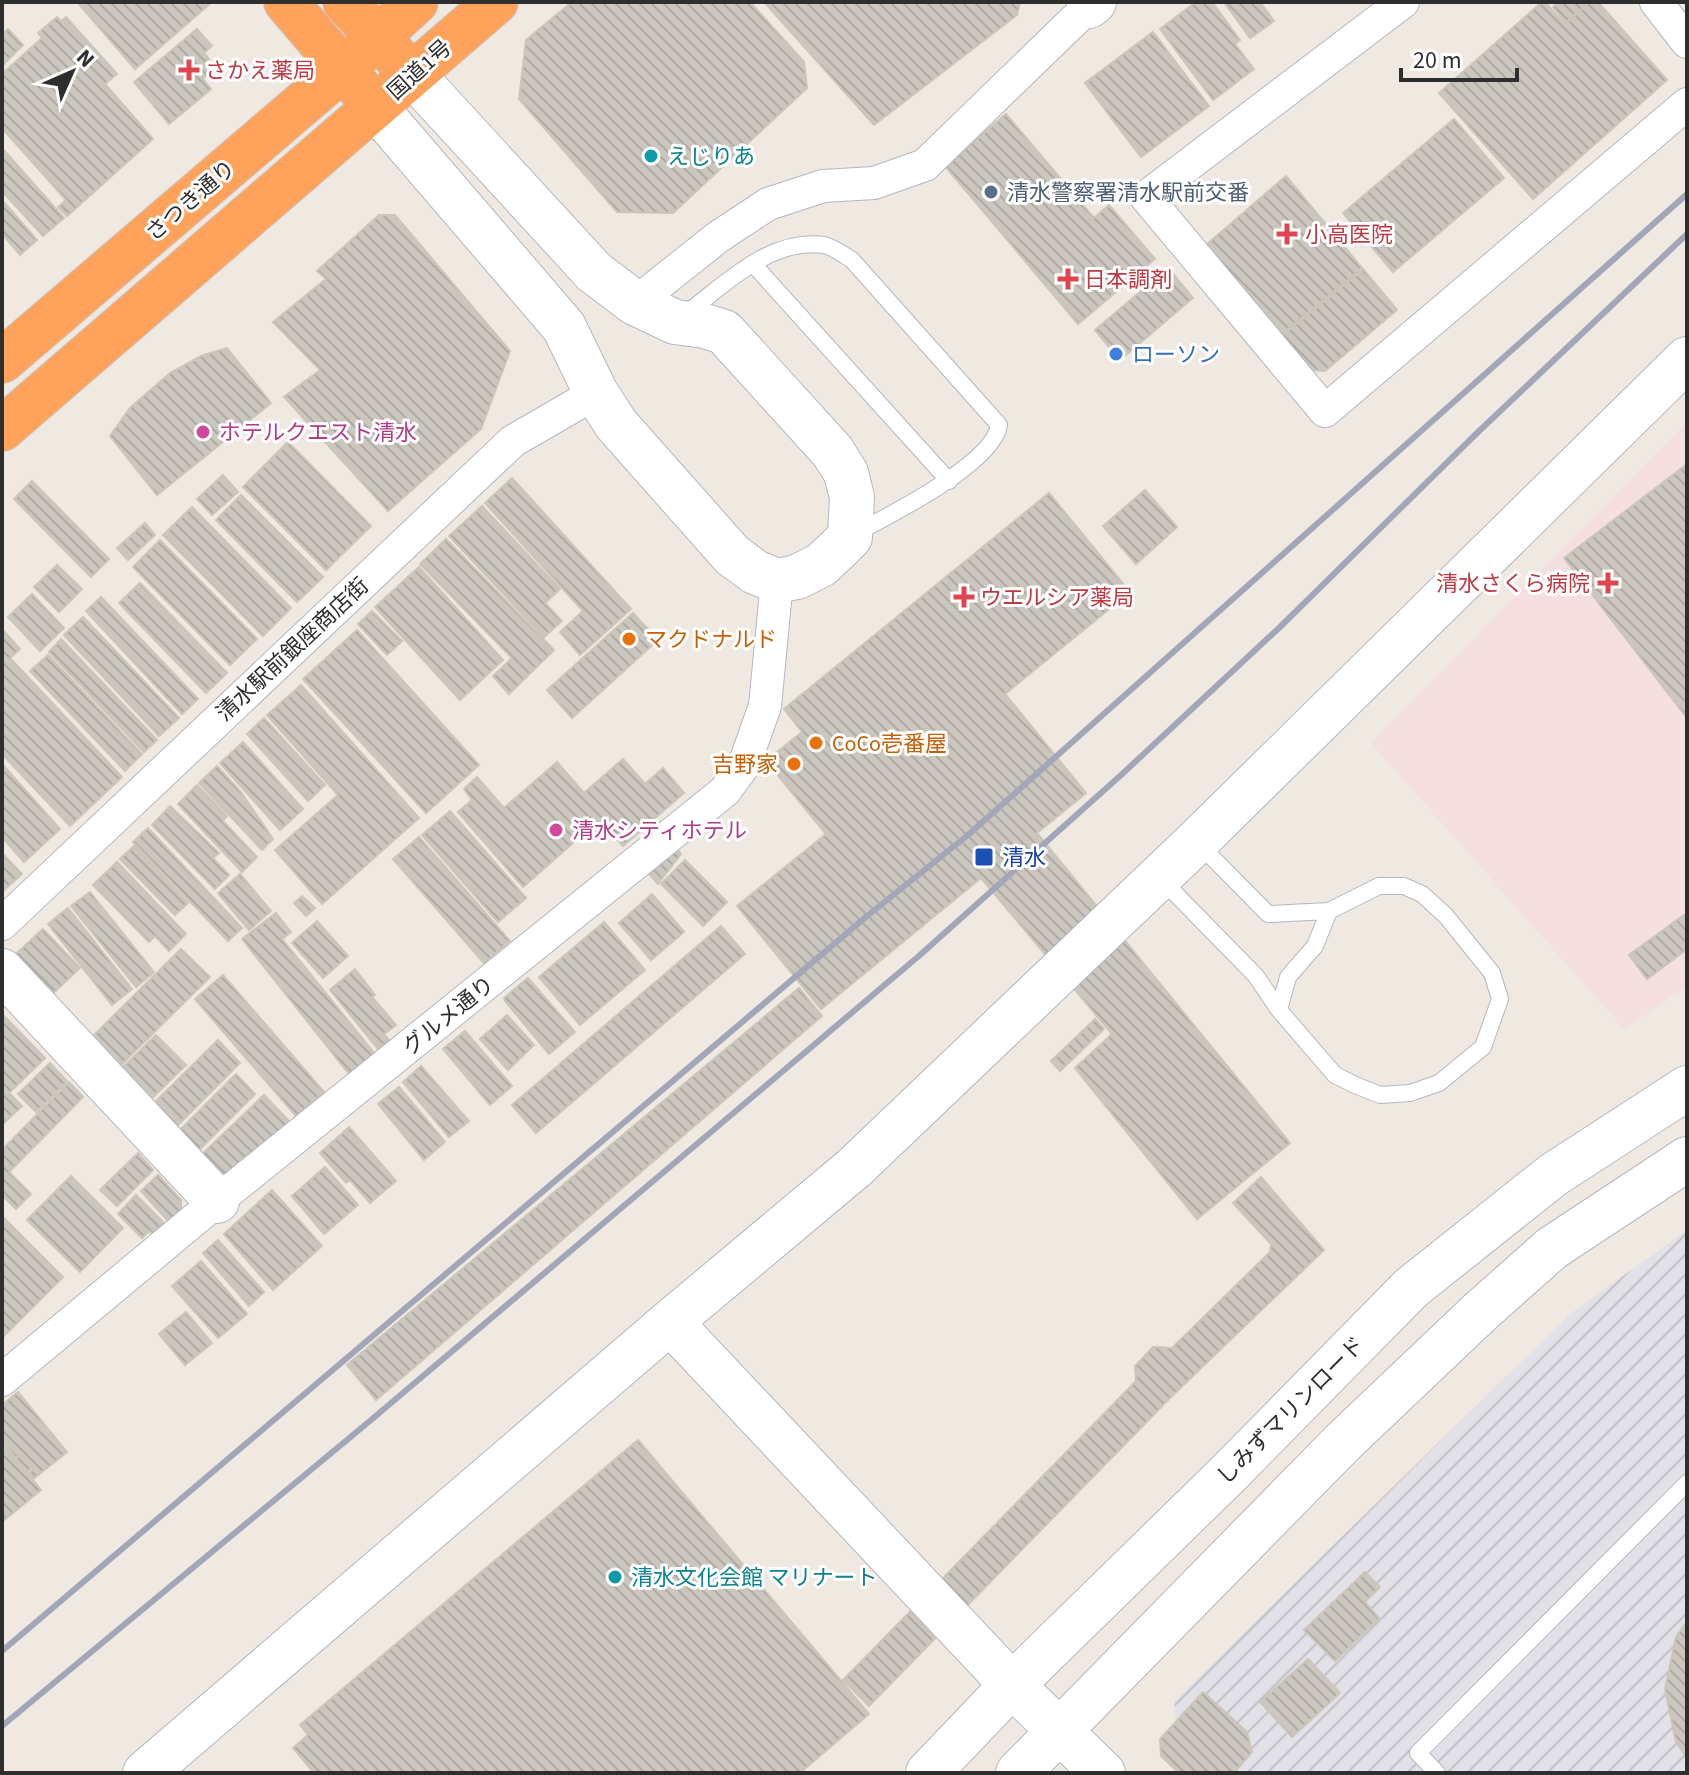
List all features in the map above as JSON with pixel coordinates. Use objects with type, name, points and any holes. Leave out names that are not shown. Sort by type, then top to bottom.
[{"type":"highway","name":"国道1号","points":[[286,2],[376,108],[496,2]]},
{"type":"highway","points":[[345,2],[412,74]]},
{"type":"highway","points":[[376,37],[416,2]]},
{"type":"highway","name":"さつき通り","points":[[2,361],[343,69],[376,37]]},
{"type":"highway","points":[[2,429],[376,108]]},
{"type":"street","points":[[1403,2],[1146,197],[1325,411],[1687,104]]},
{"type":"street","points":[[1656,2],[1687,42]]},
{"type":"street","points":[[635,303],[718,237],[768,204],[823,186],[874,183],[925,165],[1089,3]]},
{"type":"street","points":[[376,108],[564,327],[596,393],[616,424],[732,555],[755,572],[777,581],[797,577],[821,565],[850,537],[852,497],[846,473],[833,452],[724,332],[675,322],[635,303],[594,272],[412,74]]},
{"type":"street","points":[[145,1773],[854,1168],[1159,878],[1687,359]]},
{"type":"street","name":"清水駅前銀座商店街","points":[[2,924],[513,441],[596,393]]},
{"type":"street","name":"グルメ通り","points":[[2,1380],[217,1201],[725,791],[744,765],[765,706],[777,581]]},
{"type":"street","points":[[2,971],[217,1201]]},
{"type":"street","name":"しみずマリンロード","points":[[928,1773],[1012,1685],[1227,1475],[1411,1288],[1553,1175],[1687,1088]]},
{"type":"street","points":[[1018,1773],[1333,1453],[1480,1312],[1552,1248],[1687,1159]]},
{"type":"street","points":[[670,1322],[1012,1685],[1103,1773]]},
{"type":"lane","points":[[675,322],[760,258],[796,245],[827,245],[852,260],[999,425],[998,436],[949,481],[850,537]]},
{"type":"lane","points":[[753,264],[949,481]]},
{"type":"lane","points":[[1159,878],[1256,976],[1279,1010],[1335,1075],[1380,1095],[1410,1093],[1439,1083],[1483,1047],[1500,999],[1492,973],[1446,916],[1422,894],[1404,886],[1379,886],[1329,911],[1268,914],[1197,841]]},
{"type":"lane","points":[[1279,1010],[1288,977],[1315,946],[1329,911]]},
{"type":"lane","points":[[1437,1773],[1418,1753],[1687,1483]]},
{"type":"shaded area","name":"清水さくら病院","points":[[1687,422],[1687,985],[1624,1029],[1371,743]]},
{"type":"shaded area","points":[[1687,1230],[1687,1773],[1181,1773],[1174,1701],[1570,1314]]},
{"type":"building","points":[[77,2],[212,2],[135,69]]},
{"type":"building","name":"えじりあ","points":[[572,2],[750,2],[804,62],[807,88],[673,213],[617,212],[519,99],[526,40]]},
{"type":"building","points":[[764,2],[1020,2],[1017,15],[874,125]]},
{"type":"building","points":[[1196,2],[1212,2],[1240,40],[1235,44],[1254,69],[1213,100],[1160,29]]},
{"type":"building","points":[[1224,2],[1260,2],[1274,21],[1250,38]]},
{"type":"building","points":[[1542,2],[1564,24],[1590,2],[1598,2],[1667,80],[1533,199],[1439,93]]},
{"type":"building","points":[[1558,2],[1590,2],[1566,23],[1553,7]]},
{"type":"building","points":[[57,17],[61,21],[66,17],[117,74],[105,84],[153,139],[67,216],[58,207],[66,200],[2,128],[2,74],[42,38],[38,33]]},
{"type":"building","points":[[8,29],[23,45],[2,66],[2,35]]},
{"type":"building","points":[[197,29],[212,46],[204,53],[209,59],[203,64],[210,72],[203,79],[211,89],[169,124],[134,82]]},
{"type":"building","points":[[1153,32],[1209,106],[1141,157],[1085,83]]},
{"type":"building","points":[[1006,114],[1094,218],[1109,205],[1155,259],[1078,324],[945,166]]},
{"type":"building","points":[[1454,119],[1504,178],[1393,272],[1343,213]]},
{"type":"building","points":[[2,148],[64,218],[43,236],[2,191]]},
{"type":"building","points":[[1286,176],[1362,268],[1281,335],[1206,245]]},
{"type":"building","points":[[2,200],[37,240],[20,255],[2,234]]},
{"type":"building","points":[[379,215],[395,215],[510,351],[481,429],[388,511],[284,397],[320,370],[273,322],[326,279],[317,271]]},
{"type":"building","points":[[1168,268],[1193,298],[1120,360],[1095,330]]},
{"type":"building","points":[[1363,269],[1397,310],[1325,371],[1311,370],[1282,336]]},
{"type":"building","points":[[227,348],[271,403],[157,495],[110,436],[130,408],[170,373],[201,356]]},
{"type":"building","points":[[288,442],[371,526],[326,570],[243,487]]},
{"type":"building","points":[[1687,464],[1687,718],[1564,558]]},
{"type":"building","points":[[223,475],[238,492],[212,515],[197,499]]},
{"type":"building","points":[[512,478],[631,609],[580,655],[560,632],[583,611],[485,503]]},
{"type":"building","points":[[32,481],[109,559],[91,577],[14,499]]},
{"type":"building","points":[[1145,490],[1177,527],[1136,564],[1103,526]]},
{"type":"building","points":[[1049,493],[1130,592],[1005,694],[1086,793],[1037,833],[1290,1143],[1197,1219],[1075,1068],[1112,1034],[981,878],[821,1009],[737,906],[826,834],[766,761],[802,732],[784,709]]},
{"type":"building","points":[[241,495],[323,577],[297,602],[216,520]]},
{"type":"building","points":[[482,506],[560,589],[545,603],[562,621],[544,637],[449,536]]},
{"type":"building","points":[[192,507],[291,608],[263,636],[163,535]]},
{"type":"building","points":[[145,523],[155,535],[128,560],[117,548]]},
{"type":"building","points":[[446,539],[554,650],[509,694],[493,676],[512,658],[420,564]]},
{"type":"building","points":[[160,540],[257,639],[230,665],[133,567]]},
{"type":"building","points":[[57,565],[82,589],[59,612],[34,587]]},
{"type":"building","points":[[419,567],[503,660],[460,700],[375,607]]},
{"type":"building","points":[[140,583],[227,673],[206,693],[119,603]]},
{"type":"building","points":[[32,594],[64,628],[40,651],[8,617]]},
{"type":"building","points":[[101,597],[198,699],[182,714],[86,611]]},
{"type":"building","points":[[372,611],[402,641],[387,655],[358,624]]},
{"type":"building","points":[[633,613],[658,640],[572,718],[547,690]]},
{"type":"building","points":[[83,617],[179,718],[159,736],[64,635]]},
{"type":"building","points":[[2,629],[20,649],[10,658],[122,777],[70,826],[2,754]]},
{"type":"building","points":[[357,630],[479,765],[426,813],[303,679]]},
{"type":"building","points":[[61,639],[157,740],[144,752],[49,652]]},
{"type":"building","points":[[48,655],[142,754],[125,771],[30,671]]},
{"type":"building","points":[[301,685],[419,818],[322,904],[275,850],[338,795],[267,715]]},
{"type":"building","points":[[264,718],[325,785],[308,801],[247,734]]},
{"type":"building","points":[[243,742],[303,809],[280,830],[220,763]]},
{"type":"building","points":[[623,759],[645,784],[663,768],[684,793],[623,846],[611,833],[603,840],[591,827],[523,887],[458,812],[472,800],[464,789],[477,777],[504,808],[557,762],[584,793]]},
{"type":"building","points":[[2,764],[60,829],[24,862],[2,837]]},
{"type":"building","points":[[217,766],[241,792],[273,839],[262,850],[199,783]]},
{"type":"building","points":[[197,785],[227,816],[223,821],[257,857],[242,872],[178,804]]},
{"type":"building","points":[[170,806],[219,853],[213,858],[229,875],[215,889],[152,825]]},
{"type":"building","points":[[450,811],[526,898],[498,922],[422,835]]},
{"type":"building","points":[[148,828],[242,928],[228,941],[133,842]]},
{"type":"building","points":[[419,837],[510,941],[484,963],[393,859]]},
{"type":"building","points":[[134,846],[188,903],[175,915],[120,859]]},
{"type":"building","points":[[677,849],[681,854],[658,884],[649,874]]},
{"type":"building","points":[[2,853],[22,874],[2,892]]},
{"type":"building","points":[[685,860],[727,902],[703,926],[661,884]]},
{"type":"building","points":[[117,862],[186,934],[169,951],[155,936],[149,942],[93,885]]},
{"type":"building","points":[[240,874],[271,911],[249,930],[218,893]]},
{"type":"building","points":[[90,892],[154,972],[136,987],[71,906]]},
{"type":"building","points":[[652,894],[684,932],[651,960],[619,923]]},
{"type":"building","points":[[302,896],[315,908],[306,916],[294,903]]},
{"type":"building","points":[[68,908],[132,989],[112,1005],[48,924]]},
{"type":"building","points":[[276,913],[291,932],[282,939],[375,1054],[349,1074],[242,939]]},
{"type":"building","points":[[1684,915],[1687,919],[1687,949],[1647,979],[1629,955]]},
{"type":"building","points":[[317,921],[348,956],[323,978],[292,943]]},
{"type":"building","points":[[604,922],[645,970],[580,1025],[539,977]]},
{"type":"building","points":[[721,926],[745,954],[536,1133],[512,1105]]},
{"type":"building","points":[[43,929],[80,968],[48,998],[18,967],[17,953]]},
{"type":"building","points":[[181,949],[210,977],[119,1067],[90,1039]]},
{"type":"building","points":[[355,969],[375,995],[372,997],[396,1025],[384,1034],[389,1040],[378,1049],[330,990]]},
{"type":"building","points":[[223,975],[324,1092],[296,1116],[195,999]]},
{"type":"building","points":[[528,978],[575,1032],[549,1054],[504,998]]},
{"type":"building","points":[[799,988],[822,1016],[376,1400],[347,1365]]},
{"type":"building","points":[[2,1014],[45,1058],[9,1093],[22,1106],[2,1125]]},
{"type":"building","points":[[507,1015],[534,1045],[508,1070],[480,1039]]},
{"type":"building","points":[[1095,1019],[1104,1029],[1060,1071],[1051,1061]]},
{"type":"building","points":[[465,1031],[512,1086],[490,1105],[443,1049]]},
{"type":"building","points":[[156,1035],[186,1065],[146,1104],[117,1073]]},
{"type":"building","points":[[218,1040],[240,1063],[171,1132],[148,1109]]},
{"type":"building","points":[[50,1063],[67,1081],[36,1112],[18,1094]]},
{"type":"building","points":[[421,1066],[469,1121],[449,1137],[403,1082]]},
{"type":"building","points":[[236,1074],[255,1094],[194,1155],[175,1135]]},
{"type":"building","points":[[69,1082],[83,1097],[9,1172],[31,1194],[16,1209],[2,1195],[2,1150]]},
{"type":"building","points":[[399,1087],[445,1142],[424,1160],[378,1104]]},
{"type":"building","points":[[264,1095],[292,1124],[234,1179],[216,1178],[197,1159]]},
{"type":"building","points":[[349,1127],[396,1181],[370,1203],[350,1180],[346,1183],[320,1153]]},
{"type":"building","points":[[138,1153],[153,1170],[117,1206],[100,1190]]},
{"type":"building","points":[[325,1167],[358,1205],[324,1234],[292,1196]]},
{"type":"building","points":[[158,1175],[181,1200],[181,1211],[168,1221],[141,1191]]},
{"type":"building","points":[[71,1176],[123,1228],[80,1272],[27,1220]]},
{"type":"building","points":[[1261,1177],[1324,1250],[1171,1397],[869,1706],[843,1680],[1136,1381],[1135,1366],[1153,1347],[1172,1348],[1270,1252],[1271,1244],[1233,1203]]},
{"type":"building","points":[[272,1190],[322,1246],[273,1290],[224,1234]]},
{"type":"building","points":[[136,1195],[164,1223],[153,1234],[149,1231],[142,1238],[118,1214]]},
{"type":"building","points":[[4,1218],[63,1277],[2,1338],[2,1220]]},
{"type":"building","points":[[218,1240],[264,1292],[249,1306],[203,1253]]},
{"type":"building","points":[[201,1261],[247,1314],[218,1338],[172,1286]]},
{"type":"building","points":[[186,1312],[212,1343],[185,1365],[159,1334]]},
{"type":"building","points":[[18,1392],[67,1452],[33,1479],[29,1473],[34,1468],[22,1453],[16,1458],[2,1441],[2,1405]]},
{"type":"building","name":"清水文化会館 マリナート","points":[[638,1440],[869,1714],[800,1773],[314,1773],[293,1748],[308,1735],[300,1725]]},
{"type":"building","points":[[2,1442],[16,1459],[23,1455],[32,1467],[27,1472],[41,1490],[2,1522]]},
{"type":"building","points":[[1365,1572],[1380,1587],[1365,1602],[1379,1618],[1335,1661],[1304,1630]]},
{"type":"building","points":[[1687,1621],[1687,1758],[1676,1742],[1665,1689],[1676,1637]]},
{"type":"building","points":[[1308,1659],[1340,1693],[1292,1737],[1260,1702]]},
{"type":"building","points":[[1203,1692],[1247,1732],[1252,1752],[1234,1773],[1179,1773],[1161,1756],[1160,1739]]},
{"type":"railway","points":[[2,1651],[867,916],[968,835],[1687,194]]},
{"type":"railway","points":[[2,1726],[371,1420],[920,955],[1280,627],[1476,434],[1687,234]]},
{"type":"place","name":"さかえ薬局","points":[[189,70]]},
{"type":"place","name":"えじりあ","points":[[651,156]]},
{"type":"place","name":"清水警察署清水駅前交番","points":[[991,192]]},
{"type":"place","name":"小高医院","points":[[1287,234]]},
{"type":"place","name":"日本調剤","points":[[1068,279]]},
{"type":"place","name":"ローソン","points":[[1116,354]]},
{"type":"place","name":"ホテルクエスト清水","points":[[203,432]]},
{"type":"place","name":"清水さくら病院","points":[[1608,583]]},
{"type":"place","name":"ウエルシア薬局","points":[[964,597]]},
{"type":"place","name":"マクドナルド","points":[[629,639]]},
{"type":"place","name":"CoCo壱番屋","points":[[816,743]]},
{"type":"place","name":"吉野家","points":[[794,764]]},
{"type":"place","name":"清水シティホテル","points":[[556,830]]},
{"type":"place","name":"清水","points":[[984,857]]},
{"type":"place","name":"清水文化会館 マリナート","points":[[615,1577]]}]
